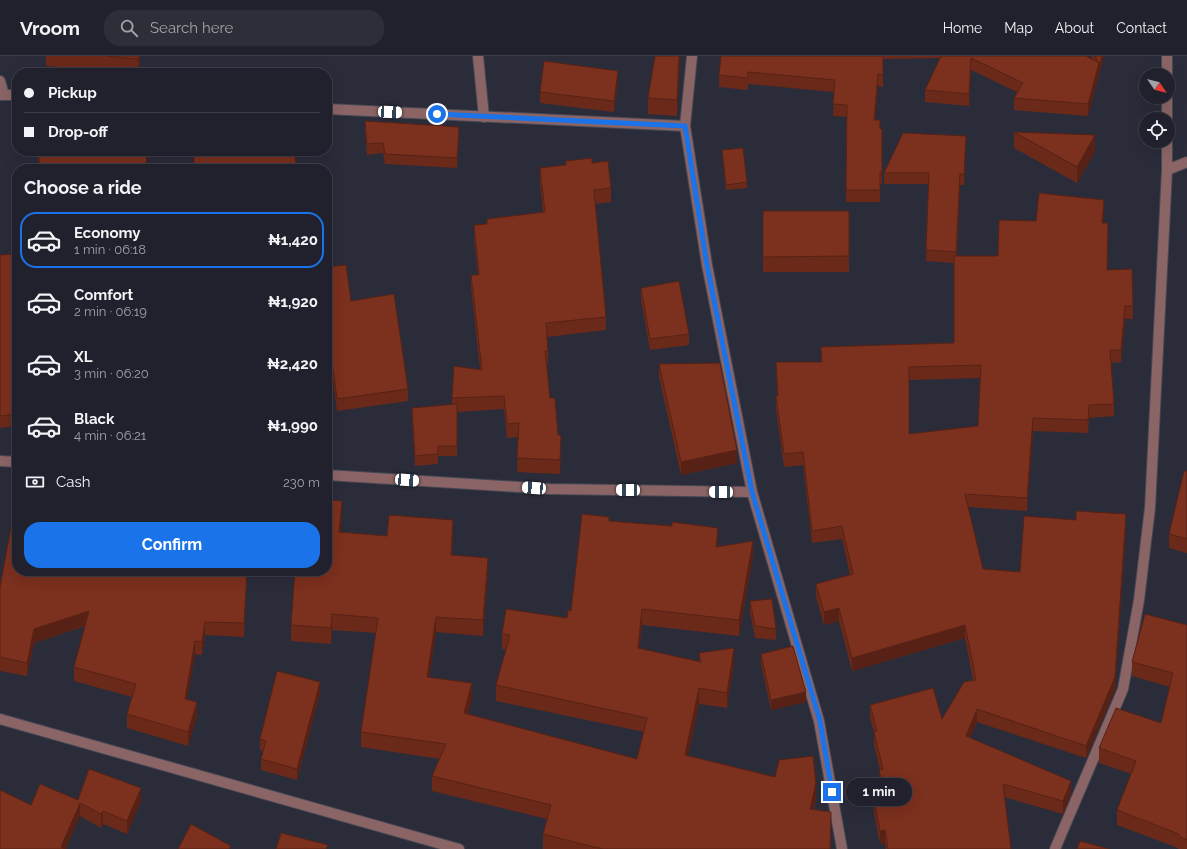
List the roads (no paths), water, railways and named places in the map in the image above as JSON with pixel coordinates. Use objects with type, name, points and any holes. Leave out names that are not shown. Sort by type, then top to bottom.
[{"type":"street","points":[[478,56],[484,117]]},
{"type":"street","points":[[692,56],[685,126],[707,265],[752,492],[820,721],[842,849]]},
{"type":"street","points":[[1167,56],[1167,68]]},
{"type":"street","points":[[0,81],[2,95]]},
{"type":"street","points":[[332,109],[685,126]]},
{"type":"street","points":[[1055,849],[1123,689],[1139,600],[1150,508],[1167,148]]},
{"type":"street","points":[[1167,170],[1187,162]]},
{"type":"street","points":[[0,461],[12,462]]},
{"type":"street","points":[[332,475],[550,489],[752,492]]},
{"type":"street","points":[[0,719],[459,849]]}]
